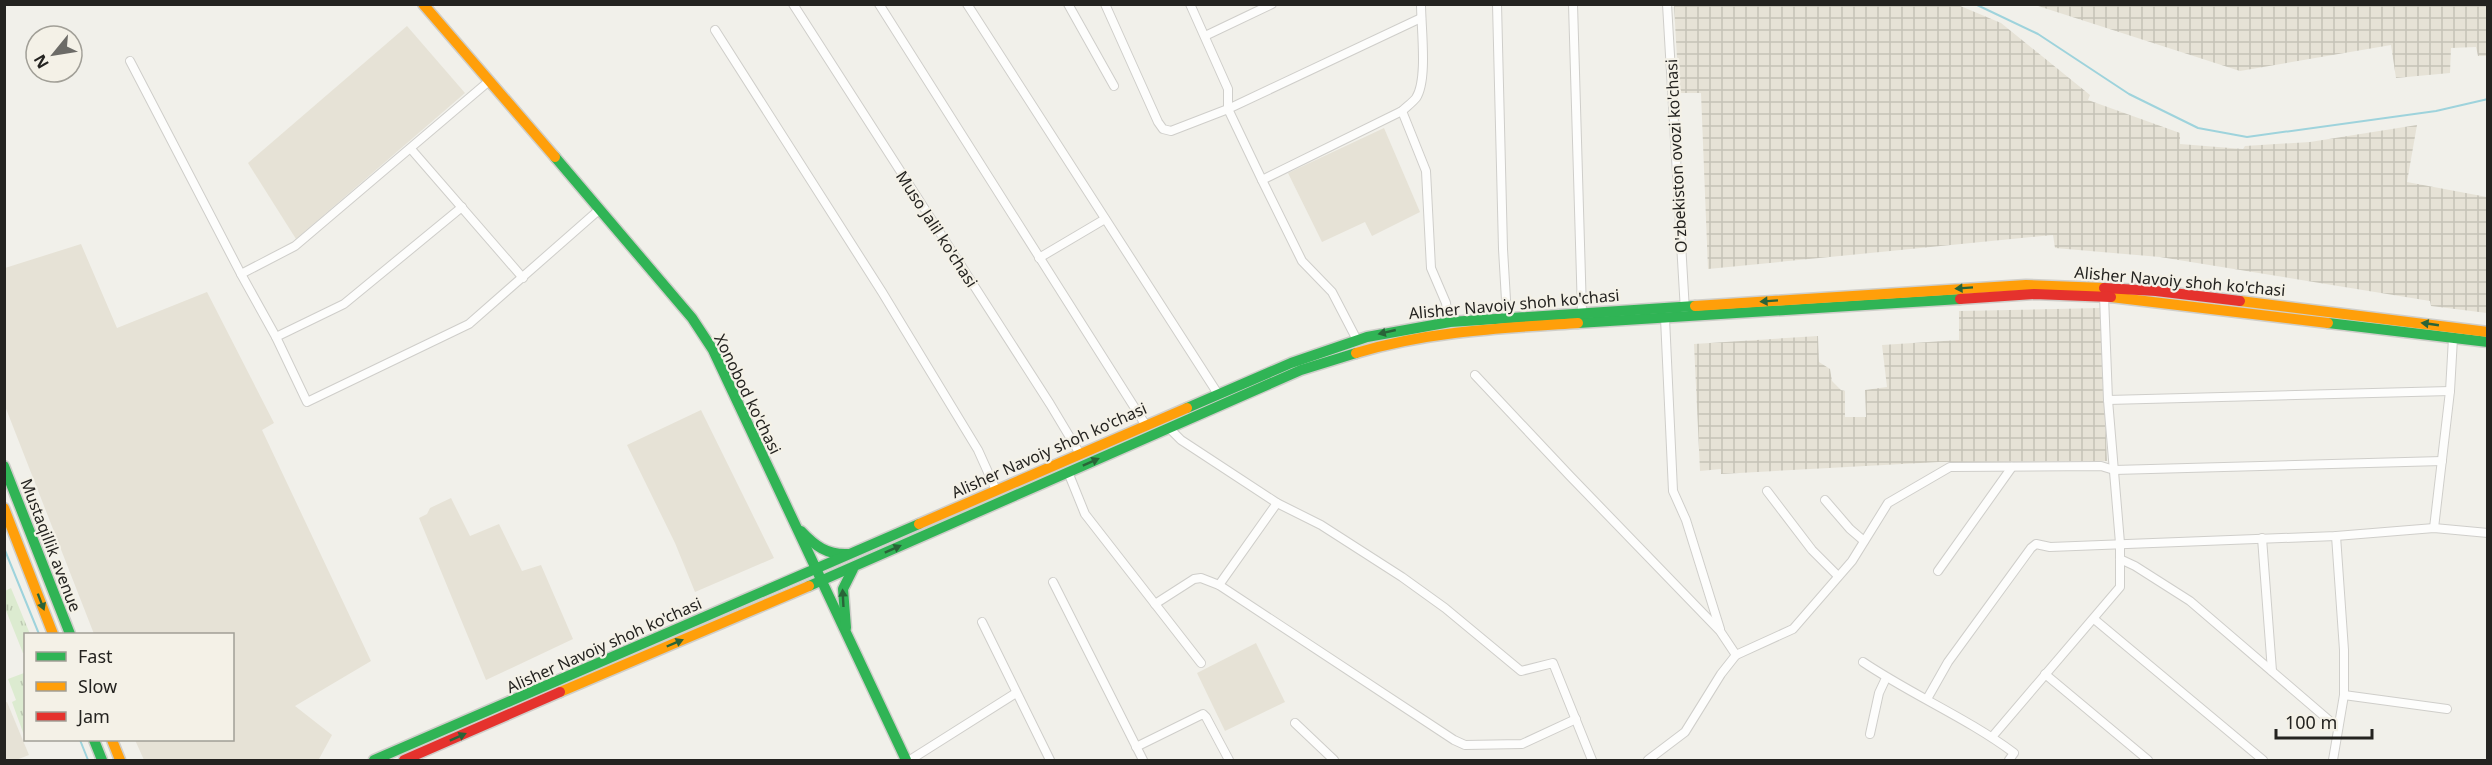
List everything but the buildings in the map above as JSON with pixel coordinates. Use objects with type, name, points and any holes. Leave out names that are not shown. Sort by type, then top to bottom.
[{"type":"main road","name":"Xonobod ko'chasi","points":[[423,4],[692,318],[712,350],[820,582],[908,760]]},
{"type":"main road","name":"Alisher Navoiy shoh ko'chasi","points":[[1686,312],[1982,287],[2063,285],[2156,291],[2487,332]]},
{"type":"main road","name":"Alisher Navoiy shoh ko'chasi","points":[[374,760],[820,582],[1301,370],[1396,341],[1442,334],[1665,313],[2034,294],[2104,296],[2487,342]]},
{"type":"main road","name":"Alisher Navoiy shoh ko'chasi","points":[[404,760],[815,570],[1145,424],[1291,363],[1356,340],[1400,329],[1448,322],[1582,312],[1665,313]]},
{"type":"main road","points":[[1128,432],[1133,444]]},
{"type":"main road","name":"Mustaqillik avenue","points":[[4,466],[70,633]]},
{"type":"main road","name":"Mustaqillik avenue","points":[[4,508],[53,633]]},
{"type":"main road","points":[[792,520],[812,543],[824,552],[837,555],[855,553]]},
{"type":"main road","points":[[26,564],[40,558]]},
{"type":"main road","points":[[847,637],[843,585],[847,576],[859,564]]},
{"type":"main road","points":[[94,741],[102,760]]},
{"type":"main road","points":[[112,741],[120,760]]},
{"type":"street","name":"Muso Jalil ko'chasi","points":[[793,4],[1080,454]]},
{"type":"street","points":[[879,4],[1145,424]]},
{"type":"street","points":[[967,4],[1218,394]]},
{"type":"street","points":[[1068,4],[1114,87]]},
{"type":"street","points":[[1105,4],[1163,129],[1171,131],[1228,109],[1421,18]]},
{"type":"street","points":[[1191,4],[1228,89],[1228,109],[1262,180],[1302,261],[1332,292],[1356,340]]},
{"type":"street","points":[[1204,36],[1272,4]]},
{"type":"street","points":[[1262,180],[1402,111],[1417,97],[1422,83],[1421,4]]},
{"type":"street","points":[[1497,4],[1503,249],[1507,317]]},
{"type":"street","points":[[1573,4],[1582,312]]},
{"type":"street","name":"O'zbekiston ovozi ko'chasi","points":[[1667,4],[1686,312]]},
{"type":"street","points":[[715,30],[882,292],[978,450],[996,490]]},
{"type":"street","points":[[130,61],[308,402],[469,324],[600,209]]},
{"type":"street","points":[[241,274],[295,246],[488,82]]},
{"type":"street","points":[[1402,111],[1426,171],[1431,268],[1446,303],[1448,322]]},
{"type":"street","points":[[411,149],[523,278]]},
{"type":"street","points":[[276,337],[344,304],[462,207]]},
{"type":"street","points":[[1039,258],[1105,219]]},
{"type":"street","points":[[1992,737],[2120,588],[2120,543],[2108,400],[2104,296]]},
{"type":"street","points":[[1665,313],[1673,491],[1686,520],[1720,631]]},
{"type":"street","points":[[2434,528],[2450,391],[2453,338]]},
{"type":"street","points":[[1475,375],[1720,631],[1736,655]]},
{"type":"street","points":[[2108,400],[2450,391]]},
{"type":"street","points":[[1169,428],[1181,440],[1277,503],[1321,525],[1402,577],[1521,670],[1553,663],[1592,760]]},
{"type":"street","points":[[1648,760],[1661,757],[1685,732],[1721,674],[1736,655],[1793,629],[1838,576],[1864,541],[1887,503],[1950,467],[2101,466],[2114,470],[2442,461]]},
{"type":"street","points":[[1938,571],[2012,467]]},
{"type":"street","points":[[1068,472],[1085,514],[1201,663]]},
{"type":"street","points":[[1767,491],[1812,550],[1838,576]]},
{"type":"street","points":[[1825,500],[1850,530],[1864,541]]},
{"type":"street","points":[[1219,585],[1277,503]]},
{"type":"street","points":[[1927,699],[1948,662],[2031,548],[2040,543],[2050,547],[2336,536],[2434,528],[2487,533]]},
{"type":"street","points":[[2333,760],[2344,695],[2344,650],[2336,536]]},
{"type":"street","points":[[2262,538],[2272,671]]},
{"type":"street","points":[[2120,559],[2190,601],[2338,728]]},
{"type":"street","points":[[1155,604],[1194,579],[1201,578],[1219,585],[1454,740],[1465,745],[1522,744],[1576,719]]},
{"type":"street","points":[[1053,582],[1143,760]]},
{"type":"street","points":[[2094,619],[2263,760]]},
{"type":"street","points":[[982,622],[1050,760]]},
{"type":"street","points":[[1863,662],[1886,678],[1992,737],[2014,753],[2009,760]]},
{"type":"street","points":[[2045,674],[2148,760]]},
{"type":"street","points":[[1870,734],[1879,693],[1886,678]]},
{"type":"street","points":[[908,760],[1016,693]]},
{"type":"street","points":[[2344,695],[2447,709]]},
{"type":"street","points":[[1136,747],[1203,714],[1228,760]]},
{"type":"street","points":[[1295,723],[1334,760]]},
{"type":"shaded area","points":[[1674,5],[1958,5],[2001,23],[2090,95],[2088,100],[2180,133],[2180,144],[2243,149],[2245,146],[2310,142],[2417,125],[2407,182],[2487,197],[2487,313],[2431,306],[2430,301],[2160,257],[2055,248],[2053,235],[1708,269],[1701,93],[1679,93]]},
{"type":"shaded area","points":[[2035,5],[2487,5],[2487,56],[2478,56],[2476,47],[2451,48],[2450,73],[2396,78],[2391,45],[2240,71]]},
{"type":"shaded area","points":[[407,26],[465,93],[296,239],[248,163]]},
{"type":"shaded area","points":[[1384,128],[1420,212],[1372,236],[1365,222],[1322,242],[1288,173]]},
{"type":"shaded area","points":[[81,244],[117,328],[207,292],[274,423],[262,430],[371,661],[295,706],[332,735],[319,759],[144,760],[135,741],[234,741],[234,633],[94,633],[5,406],[5,268]]},
{"type":"shaded area","points":[[2100,308],[2107,461],[1939,462],[1721,474],[1721,469],[1700,471],[1694,344],[1818,336],[1819,362],[1830,369],[1832,381],[1845,391],[1845,417],[1866,417],[1865,390],[1887,387],[1882,345],[1959,340],[1959,311]]},
{"type":"shaded area","points":[[701,410],[774,558],[695,592],[675,543],[627,445]]},
{"type":"shaded area","points":[[451,498],[470,536],[499,524],[522,571],[541,565],[573,639],[486,680],[419,518],[427,514],[430,508]]},
{"type":"shaded area","points":[[1256,643],[1285,702],[1225,731],[1197,673]]},
{"type":"shaded area","points":[[7,702],[29,755],[16,760],[5,760],[4,703]]},
{"type":"green space","points":[[11,588],[30,633],[24,633],[23,653],[5,608],[5,591]]},
{"type":"green space","points":[[24,673],[24,735],[12,702],[16,700],[8,679]]},
{"type":"waterway","points":[[1975,4],[2038,34],[2129,94],[2198,128],[2247,137],[2436,111],[2488,99]]},
{"type":"waterway","points":[[4,548],[39,633]]},
{"type":"waterway","points":[[80,741],[88,760]]},
{"type":"traffic: fast","points":[[555,157],[692,318],[713,350],[906,760]]},
{"type":"traffic: fast","points":[[1578,323],[1960,299]]},
{"type":"traffic: fast","points":[[1187,408],[1291,363],[1367,337],[1450,322],[1695,306]]},
{"type":"traffic: fast","points":[[2328,323],[2488,342]]},
{"type":"traffic: fast","points":[[809,586],[1301,370],[1356,353]]},
{"type":"traffic: fast","points":[[4,466],[70,633]]},
{"type":"traffic: fast","points":[[374,760],[919,524]]},
{"type":"traffic: fast","points":[[801,531],[811,541],[828,551],[848,554]]},
{"type":"traffic: fast","points":[[846,628],[843,589],[853,569]]},
{"type":"traffic: fast","points":[[94,741],[102,760]]},
{"type":"traffic: slow","points":[[423,4],[555,157]]},
{"type":"traffic: slow","points":[[1695,306],[2026,285],[2104,288]]},
{"type":"traffic: slow","points":[[2111,297],[2328,323]]},
{"type":"traffic: slow","points":[[2240,301],[2488,332]]},
{"type":"traffic: slow","points":[[1356,353],[1438,335],[1578,323]]},
{"type":"traffic: slow","points":[[919,524],[1187,408]]},
{"type":"traffic: slow","points":[[4,508],[53,633]]},
{"type":"traffic: slow","points":[[560,692],[809,586]]},
{"type":"traffic: slow","points":[[112,741],[120,760]]},
{"type":"traffic: jam","points":[[2104,288],[2156,291],[2240,301]]},
{"type":"traffic: jam","points":[[1960,299],[2034,294],[2111,297]]},
{"type":"traffic: jam","points":[[404,760],[560,692]]}]
